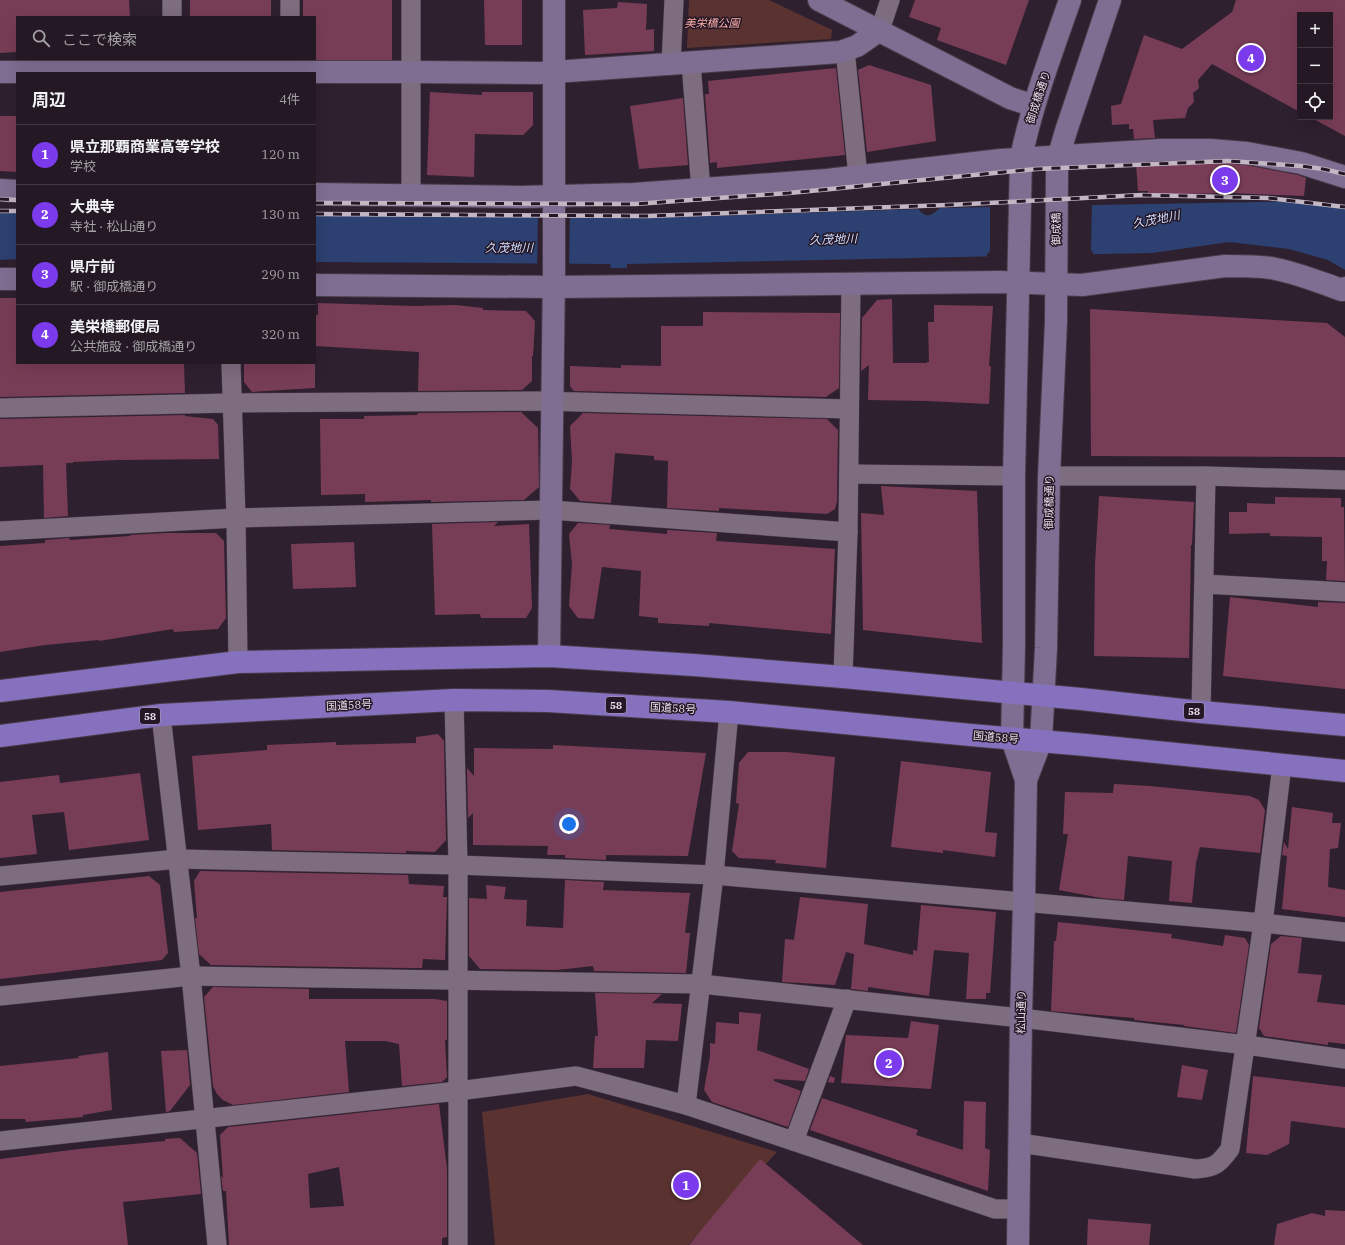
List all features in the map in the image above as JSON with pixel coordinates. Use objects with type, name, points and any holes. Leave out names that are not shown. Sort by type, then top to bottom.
[{"type":"highway","name":"58","points":[[0,691],[238,662],[550,656],[694,665],[843,677],[1345,725]]},
{"type":"highway","name":"国道58号","points":[[0,736],[161,715],[454,700],[548,701],[730,712],[1345,771]]},
{"type":"street","points":[[172,0],[172,16]]},
{"type":"street","points":[[290,0],[290,16]]},
{"type":"street","points":[[411,195],[412,0]]},
{"type":"street","points":[[550,656],[554,280],[554,0]]},
{"type":"street","points":[[674,0],[681,64],[701,190]]},
{"type":"street","points":[[819,0],[1010,98],[1034,106]]},
{"type":"street","points":[[0,72],[290,65],[412,72],[554,73],[840,52],[858,46],[880,30],[890,0]]},
{"type":"street","name":"御成橋通り","points":[[1019,273],[1021,158],[1034,106],[1070,0]]},
{"type":"street","points":[[1059,155],[1110,0]]},
{"type":"street","points":[[845,50],[858,176]]},
{"type":"street","points":[[316,194],[411,195],[554,205],[701,190],[827,180],[1021,158],[1161,150],[1210,150],[1247,153],[1301,163],[1345,177]]},
{"type":"street","name":"御成橋","points":[[1056,264],[1056,196],[1059,155]]},
{"type":"street","points":[[0,190],[16,191]]},
{"type":"street","name":"御成橋通り","points":[[1026,780],[1041,741],[1046,648],[1049,476],[1056,322],[1056,264]]},
{"type":"street","points":[[316,285],[554,280],[851,283],[1019,273],[1056,285],[1082,285],[1225,266],[1246,266],[1273,268],[1344,290]]},
{"type":"street","points":[[1019,273],[1014,476],[1014,645],[1012,738],[1026,780]]},
{"type":"street","points":[[0,279],[16,279]]},
{"type":"street","points":[[843,677],[848,532],[851,283]]},
{"type":"street","points":[[231,364],[236,518],[238,662]]},
{"type":"street","points":[[0,408],[552,401],[849,409]]},
{"type":"street","points":[[849,474],[1014,476]]},
{"type":"street","points":[[1049,476],[1206,476],[1345,480]]},
{"type":"street","points":[[1201,712],[1206,476]]},
{"type":"street","points":[[0,531],[236,518],[551,510],[848,532]]},
{"type":"street","points":[[1204,584],[1345,592]]},
{"type":"street","points":[[454,700],[458,865],[458,1245]]},
{"type":"street","points":[[686,1104],[714,875],[730,712]]},
{"type":"street","points":[[161,715],[191,976],[217,1245]]},
{"type":"street","points":[[1020,1143],[1195,1169],[1209,1168],[1221,1160],[1230,1149],[1263,923],[1282,765]]},
{"type":"street","name":"松山通り","points":[[1018,1245],[1026,780]]},
{"type":"street","points":[[0,876],[178,859],[458,865],[714,875],[1263,923],[1345,932]]},
{"type":"street","points":[[0,996],[191,976],[701,984],[1021,1018],[1246,1045],[1345,1059]]},
{"type":"street","points":[[794,1141],[847,999]]},
{"type":"street","points":[[0,1141],[458,1091],[576,1076],[686,1104],[995,1209],[1019,1209]]},
{"type":"green space","name":"美栄橋公園","points":[[689,0],[769,0],[832,30],[831,39],[687,48]]},
{"type":"green space","points":[[588,1094],[777,1152],[688,1245],[495,1245],[482,1112]]},
{"type":"water","name":"久茂地川","points":[[1306,201],[1345,208],[1345,270],[1328,260],[1289,249],[1229,242],[1152,253],[627,264],[627,268],[611,268],[610,264],[316,262],[316,215],[649,218],[918,209],[924,214],[929,215],[940,208]]},
{"type":"water","points":[[0,212],[16,213],[16,259],[0,260]]},
{"type":"pier","points":[[1092,203],[1091,250],[1093,252],[1093,256],[987,258],[987,254],[990,251],[990,205]]},
{"type":"pier","points":[[538,215],[570,215],[569,265],[537,265]]},
{"type":"building","points":[[0,0],[129,0],[130,16],[16,16],[16,52],[0,53]]},
{"type":"building","points":[[190,0],[271,0],[271,16],[190,16]]},
{"type":"building","points":[[303,0],[392,0],[392,60],[316,60],[316,16],[303,16]]},
{"type":"building","points":[[484,0],[522,0],[522,45],[485,45]]},
{"type":"building","points":[[915,0],[1029,0],[1006,65],[937,40],[941,28],[909,17]]},
{"type":"building","points":[[1236,0],[1345,0],[1345,136],[1316,120],[1333,120],[1333,12],[1297,12],[1297,110],[1212,64],[1198,80],[1199,88],[1193,93],[1194,102],[1188,108],[1185,118],[1153,120],[1155,138],[1134,139],[1133,129],[1129,129],[1129,124],[1112,125],[1111,106],[1121,104],[1144,35],[1182,49],[1232,12]]},
{"type":"building","points":[[618,2],[647,4],[646,30],[654,29],[654,51],[585,55],[583,10],[617,8]]},
{"type":"building","points":[[869,65],[931,85],[936,141],[867,152],[858,70]]},
{"type":"building","points":[[836,68],[845,155],[717,168],[717,162],[710,163],[705,94],[709,94],[708,81]]},
{"type":"building","points":[[430,92],[482,95],[482,92],[533,92],[533,125],[523,135],[475,134],[474,177],[427,175]]},
{"type":"building","points":[[683,98],[688,165],[639,169],[630,106]]},
{"type":"building","points":[[0,116],[16,116],[16,172],[0,171]]},
{"type":"building","points":[[1161,162],[1209,162],[1245,165],[1298,175],[1306,178],[1304,196],[1229,193],[1148,195],[1148,191],[1138,191],[1136,164]]},
{"type":"building","points":[[0,298],[16,298],[16,364],[184,364],[185,393],[0,397]]},
{"type":"building","points":[[892,299],[893,363],[929,362],[928,322],[934,322],[934,305],[993,306],[989,366],[991,366],[989,404],[868,400],[869,365],[861,371],[862,318],[877,300]]},
{"type":"building","points":[[318,303],[414,306],[456,305],[483,308],[483,310],[526,311],[535,321],[532,356],[532,381],[522,390],[418,391],[419,352],[316,346],[316,315],[318,315]]},
{"type":"building","points":[[1090,309],[1327,323],[1345,337],[1345,457],[1091,456]]},
{"type":"building","points":[[703,312],[840,313],[839,388],[826,397],[574,391],[570,386],[570,366],[621,368],[621,365],[661,366],[661,326],[703,326]]},
{"type":"building","points":[[244,364],[315,364],[315,388],[252,392],[244,382]]},
{"type":"building","points":[[521,412],[538,428],[539,487],[524,500],[365,502],[365,494],[321,495],[320,419],[364,419],[364,416],[417,415],[418,413]]},
{"type":"building","points":[[583,413],[827,419],[838,430],[837,501],[835,509],[827,514],[719,508],[719,511],[667,508],[668,461],[654,460],[654,456],[615,453],[611,503],[580,501],[570,489],[572,462],[570,426]]},
{"type":"building","points":[[185,415],[213,419],[218,425],[219,459],[118,460],[66,463],[68,516],[44,518],[43,465],[0,467],[0,419]]},
{"type":"building","points":[[881,486],[977,491],[982,643],[863,630],[861,513],[884,515]]},
{"type":"building","points":[[1099,496],[1194,502],[1191,545],[1189,658],[1094,656],[1095,564]]},
{"type":"building","points":[[1275,497],[1341,498],[1341,507],[1344,507],[1345,581],[1326,580],[1327,561],[1322,561],[1322,537],[1270,536],[1270,533],[1229,534],[1229,512],[1247,512],[1247,503],[1275,504]]},
{"type":"building","points":[[498,522],[494,526],[529,524],[532,608],[526,618],[481,618],[480,614],[435,615],[432,524]]},
{"type":"building","points":[[578,523],[610,525],[609,529],[667,534],[667,530],[717,533],[716,541],[835,549],[831,634],[709,623],[709,626],[658,623],[658,618],[639,616],[641,571],[602,567],[594,619],[578,618],[569,606],[572,564],[569,534]]},
{"type":"building","points":[[166,533],[216,533],[224,541],[226,618],[218,629],[174,632],[173,629],[99,641],[45,645],[0,652],[0,546],[45,543],[45,540],[69,538],[70,540]]},
{"type":"building","points":[[354,542],[356,587],[293,589],[291,544]]},
{"type":"building","points":[[1230,597],[1318,607],[1318,602],[1345,603],[1345,689],[1223,676]]},
{"type":"building","points":[[438,734],[444,741],[446,840],[435,852],[406,851],[406,853],[272,850],[271,824],[198,830],[192,756],[267,750],[267,745],[336,742],[336,745],[416,743],[416,737]]},
{"type":"building","points":[[553,745],[706,753],[688,856],[606,855],[606,860],[565,858],[565,855],[547,855],[548,846],[473,845],[473,813],[468,818],[467,768],[474,776],[474,748],[553,749]]},
{"type":"building","points":[[748,752],[787,752],[835,757],[826,868],[775,863],[776,860],[739,858],[732,851],[739,804],[736,803],[739,763]]},
{"type":"building","points":[[901,761],[991,772],[985,832],[997,833],[995,857],[943,850],[943,853],[891,847]]},
{"type":"building","points":[[140,773],[149,840],[69,850],[64,812],[32,815],[37,854],[0,858],[0,782],[59,775],[60,783]]},
{"type":"building","points":[[1114,784],[1250,796],[1259,800],[1265,810],[1260,853],[1200,847],[1196,863],[1192,903],[1169,901],[1172,861],[1128,856],[1124,900],[1101,898],[1059,890],[1068,834],[1063,834],[1065,792],[1113,793]]},
{"type":"building","points":[[1292,807],[1333,813],[1332,823],[1341,823],[1338,848],[1330,849],[1328,887],[1345,890],[1345,917],[1282,909],[1287,856],[1282,855],[1284,842],[1288,849]]},
{"type":"building","points":[[200,871],[408,875],[409,884],[444,886],[443,897],[447,897],[445,960],[423,959],[422,968],[211,965],[199,954],[195,918],[197,918],[194,881]]},
{"type":"building","points":[[149,876],[160,885],[168,953],[162,960],[0,979],[0,892]]},
{"type":"building","points":[[565,880],[604,882],[603,890],[690,893],[685,933],[690,933],[686,973],[594,971],[593,966],[557,970],[480,969],[469,956],[469,898],[487,899],[486,885],[506,887],[504,899],[527,900],[526,926],[563,928]]},
{"type":"building","points":[[800,897],[868,904],[864,944],[913,955],[913,950],[917,951],[921,905],[996,912],[990,993],[986,993],[986,999],[966,999],[969,953],[934,950],[929,996],[868,987],[868,991],[851,989],[854,954],[846,952],[835,985],[782,982],[785,939],[794,940]]},
{"type":"building","points":[[1058,922],[1172,934],[1171,938],[1223,946],[1225,935],[1245,938],[1249,945],[1236,1033],[1184,1025],[1134,1020],[1134,1018],[1051,1011],[1054,941],[1056,941]]},
{"type":"building","points":[[1281,936],[1302,938],[1298,973],[1322,975],[1317,1002],[1345,1005],[1345,1044],[1328,1042],[1328,1045],[1264,1036],[1259,1028],[1271,944]]},
{"type":"building","points":[[213,987],[309,989],[309,999],[435,999],[447,1001],[447,1040],[445,1040],[447,1077],[442,1082],[402,1086],[399,1044],[385,1041],[345,1041],[349,1092],[233,1105],[223,1100],[217,1094],[213,1086],[204,997]]},
{"type":"building","points":[[595,993],[662,994],[652,1003],[682,1004],[678,1041],[646,1040],[644,1068],[593,1068],[595,1036],[598,1036]]},
{"type":"building","points":[[739,1012],[761,1014],[757,1050],[809,1069],[805,1081],[774,1079],[774,1081],[801,1091],[788,1127],[712,1102],[704,1090],[710,1056],[710,1043],[715,1044],[716,1022],[739,1024]]},
{"type":"building","points":[[911,1021],[939,1025],[931,1089],[841,1083],[846,1035],[908,1038]]},
{"type":"building","points":[[187,1050],[190,1085],[170,1111],[166,1112],[161,1051]]},
{"type":"building","points":[[108,1052],[112,1110],[83,1115],[83,1117],[26,1122],[25,1119],[0,1119],[0,1066],[79,1058],[78,1056]]},
{"type":"building","points":[[1182,1065],[1208,1070],[1202,1100],[1177,1097]]},
{"type":"building","points":[[830,1076],[835,1078],[834,1083],[828,1082]]},
{"type":"building","points":[[1253,1076],[1345,1087],[1345,1128],[1291,1121],[1289,1144],[1267,1155],[1246,1153]]},
{"type":"building","points":[[822,1098],[918,1130],[916,1135],[963,1150],[964,1101],[986,1102],[985,1148],[990,1150],[988,1191],[810,1130]]},
{"type":"building","points":[[439,1104],[447,1169],[447,1237],[442,1238],[442,1245],[229,1245],[226,1191],[223,1191],[221,1176],[223,1178],[220,1135],[228,1127]],"holes":[[[339,1167],[344,1206],[310,1208],[308,1174]]]},
{"type":"building","points":[[180,1138],[197,1153],[201,1194],[123,1202],[128,1245],[0,1245],[0,1159],[79,1149],[165,1141],[165,1139]]},
{"type":"building","points":[[760,1159],[863,1245],[689,1245]]},
{"type":"building","points":[[1325,1210],[1345,1211],[1345,1245],[1274,1245],[1277,1224],[1312,1213],[1325,1216]]},
{"type":"building","points":[[1088,1219],[1151,1224],[1149,1245],[1087,1245]]},
{"type":"railway","points":[[316,203],[635,204],[789,193],[1036,169],[1228,161],[1301,166],[1345,174]]},
{"type":"railway","points":[[316,214],[648,216],[948,205],[1142,195],[1268,198],[1345,207]]},
{"type":"railway","points":[[0,199],[16,200]]},
{"type":"railway","points":[[0,211],[16,211]]},
{"type":"place","name":"美栄橋郵便局","points":[[1251,58]]},
{"type":"place","name":"県庁前","points":[[1225,180]]},
{"type":"place","name":"大典寺","points":[[889,1063]]},
{"type":"place","name":"県立那覇商業高等学校","points":[[686,1185]]}]
